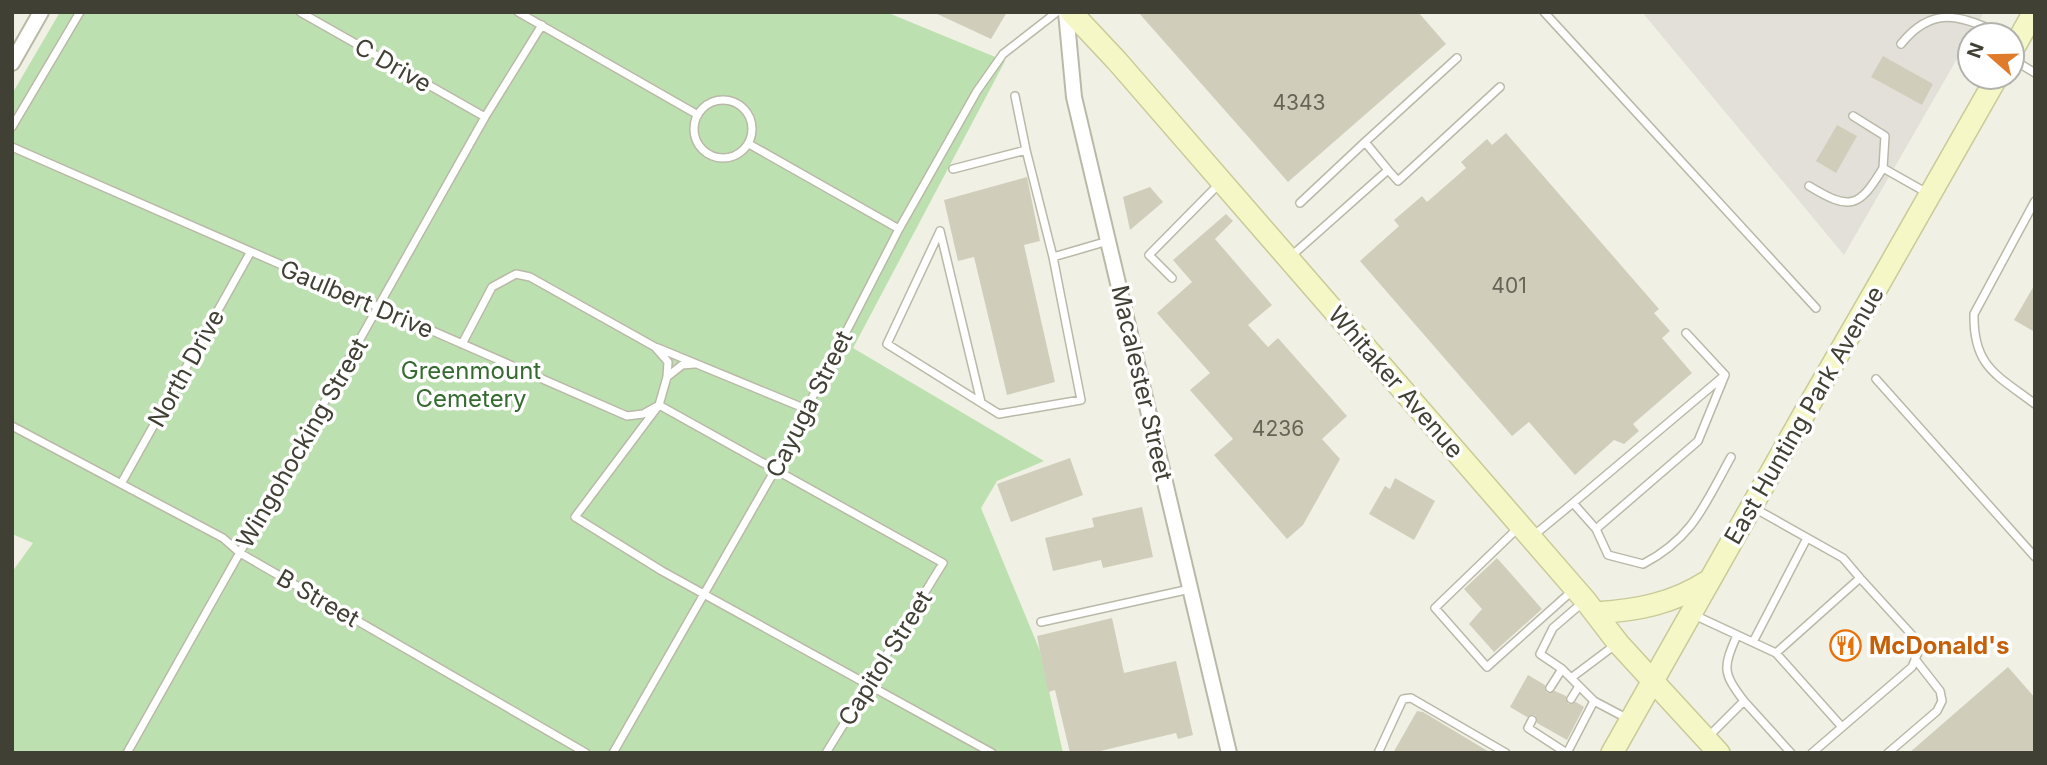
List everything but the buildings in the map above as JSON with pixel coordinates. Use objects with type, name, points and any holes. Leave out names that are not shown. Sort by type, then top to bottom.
[{"type":"main road","name":"Whitaker Avenue","points":[[1068,12],[1222,181],[1525,531],[1618,643],[1713,746]]},
{"type":"main road","name":"East Hunting Park Avenue","points":[[1612,753],[1989,91]]},
{"type":"main road","points":[[1585,601],[1641,610],[1668,602],[1710,579]]},
{"type":"street","points":[[12,63],[41,12]]},
{"type":"street","name":"Macalester Street","points":[[1068,12],[1074,97],[1226,752]]},
{"type":"lane","points":[[12,127],[80,12]]},
{"type":"lane","name":"C Drive","points":[[300,12],[485,117]]},
{"type":"lane","points":[[518,12],[698,115]]},
{"type":"lane","name":"Cayuga Street","points":[[613,753],[775,470],[899,229],[977,90],[1003,54],[1057,12]]},
{"type":"lane","points":[[1544,12],[1816,308]]},
{"type":"lane","points":[[1901,44],[1913,28],[1939,17],[1956,16],[1966,21]]},
{"type":"lane","name":"Wingohocking Street","points":[[127,753],[379,310],[485,117],[542,25]]},
{"type":"lane","points":[[1300,203],[1457,58]]},
{"type":"lane","points":[[1365,142],[1398,180],[1500,87]]},
{"type":"lane","points":[[981,402],[940,231],[887,344],[999,414],[1081,400],[1053,257],[1015,96]]},
{"type":"lane","points":[[720,100],[738,104],[750,117],[752,135],[749,144],[733,157],[713,157],[704,152],[694,134],[698,115],[704,107],[720,100]]},
{"type":"lane","points":[[1809,186],[1845,204],[1858,201],[1867,194],[1883,168],[1885,136],[1853,117]]},
{"type":"lane","points":[[749,144],[899,229]]},
{"type":"lane","name":"Gaulbert Drive","points":[[12,147],[379,310],[627,416],[643,414],[659,405]]},
{"type":"lane","points":[[953,169],[1026,150]]},
{"type":"lane","points":[[1883,168],[1930,195]]},
{"type":"lane","points":[[1289,259],[1388,170]]},
{"type":"lane","points":[[1172,278],[1149,255],[1222,181]]},
{"type":"lane","points":[[2035,201],[1973,314],[1973,333],[1984,365],[2035,404]]},
{"type":"lane","points":[[1053,257],[1108,241]]},
{"type":"lane","name":"North Drive","points":[[122,482],[250,253]]},
{"type":"lane","points":[[462,344],[492,286],[516,274],[530,277],[655,347],[806,409]]},
{"type":"lane","points":[[1686,333],[1725,374]]},
{"type":"lane","points":[[655,347],[667,362],[667,377],[659,405],[575,517],[705,595],[992,753]]},
{"type":"lane","points":[[667,377],[682,365],[697,363]]},
{"type":"lane","points":[[1585,601],[1487,667],[1435,608],[1525,531],[1573,503],[1725,374]]},
{"type":"lane","points":[[1596,529],[1698,441],[1725,374]]},
{"type":"lane","points":[[1876,379],[2035,557]]},
{"type":"lane","points":[[659,405],[775,470]]},
{"type":"lane","name":"B Street","points":[[12,426],[122,482],[223,538],[240,553],[586,753]]},
{"type":"lane","points":[[1573,503],[1596,529],[1608,555],[1643,564],[1668,551],[1694,524],[1731,457]]},
{"type":"lane","name":"Capitol Street","points":[[775,470],[943,563],[826,753]]},
{"type":"lane","points":[[1752,506],[1843,558],[1912,635],[1919,650],[1912,667],[1812,753]]},
{"type":"lane","points":[[1753,642],[1807,538]]},
{"type":"lane","points":[[1776,653],[1860,578]]},
{"type":"lane","points":[[1041,622],[1190,589]]},
{"type":"lane","points":[[1585,601],[1553,628],[1540,654],[1562,670],[1594,701],[1630,720]]},
{"type":"lane","points":[[1691,613],[1776,653],[1842,727]]},
{"type":"lane","points":[[1737,635],[1726,661],[1726,678],[1791,753]]},
{"type":"lane","points":[[1571,678],[1618,643]]},
{"type":"lane","points":[[1888,753],[1937,711],[1942,701],[1940,691],[1915,659]]},
{"type":"lane","points":[[1550,688],[1562,670]]},
{"type":"lane","points":[[1571,699],[1579,686]]},
{"type":"lane","points":[[1378,753],[1403,699],[1411,698],[1506,753]]},
{"type":"lane","points":[[1532,720],[1528,728],[1566,752],[1594,701]]},
{"type":"lane","points":[[1713,746],[1744,701]]},
{"type":"lane","points":[[1548,740],[1552,731]]},
{"type":"shaded area","points":[[1642,12],[1984,12],[1979,21],[1956,21],[1956,61],[1844,255]]},
{"type":"green space","name":"Greenmount Cemetery","points":[[60,12],[886,12],[1005,61],[853,348],[1044,461],[997,481],[981,508],[1040,651],[1063,753],[12,753],[12,572],[33,543],[12,534],[12,94]]},
{"type":"place","name":"McDonald's","points":[[1846,645]]}]
